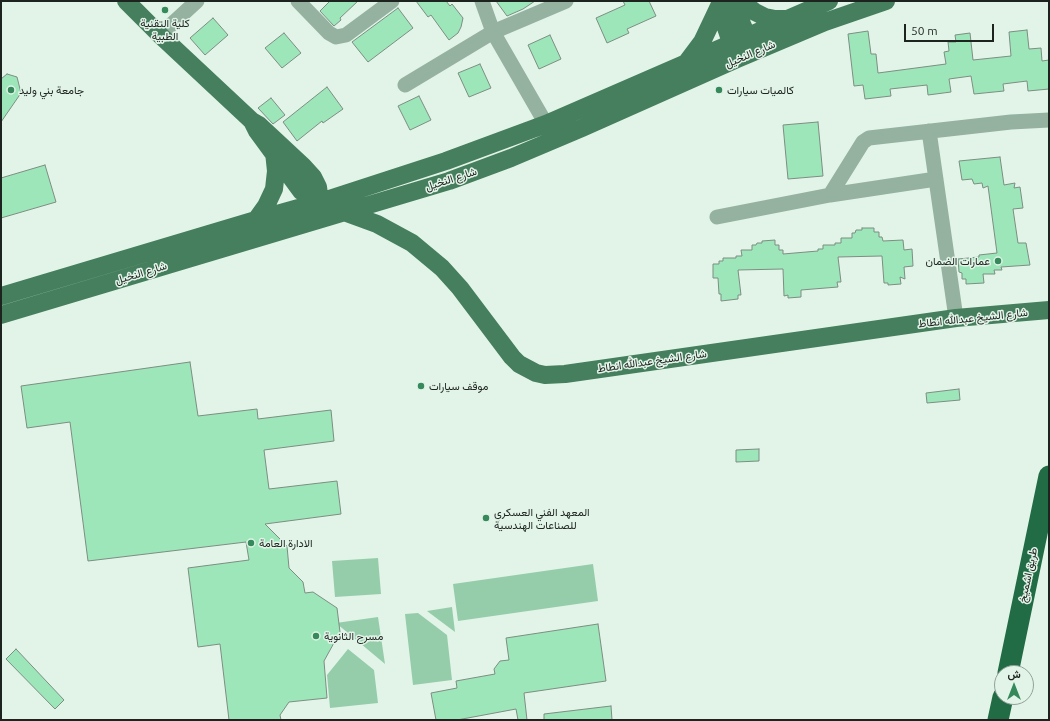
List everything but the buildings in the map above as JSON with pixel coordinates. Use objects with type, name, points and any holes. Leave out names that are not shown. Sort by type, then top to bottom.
[{"type":"highway","name":"طريق اشميخ","points":[[1010,665],[1049,476]]},
{"type":"highway","points":[[998,720],[1001,705]]},
{"type":"main road","name":"شارع الشيخ عبدالله انطاط","points":[[126,1],[160,35],[252,121],[259,125],[277,141],[309,173],[318,186],[320,202],[319,211],[315,220]]},
{"type":"main road","points":[[741,1],[755,12],[765,17],[786,19]]},
{"type":"main road","name":"شارع النخيل","points":[[1,315],[449,181],[512,158],[582,128],[742,48],[786,19],[829,1]]},
{"type":"main road","name":"شارع النخيل","points":[[1,296],[320,202],[446,161],[546,124],[686,63],[742,48],[886,1]]},
{"type":"main road","points":[[725,2],[742,48]]},
{"type":"main road","points":[[686,63],[702,42],[725,2]]},
{"type":"main road","name":"شارع الشيخ عبدالله انطاط","points":[[252,121],[257,131],[301,190],[320,202],[377,224],[412,243],[442,268],[460,288],[512,357],[527,369],[546,375],[565,374],[956,318],[1049,310]]},
{"type":"main road","points":[[256,220],[274,188],[276,171],[274,152]]},
{"type":"main road","points":[[309,173],[327,183],[337,186],[348,188],[368,187]]},
{"type":"street","points":[[160,35],[197,1]]},
{"type":"street","points":[[298,1],[329,33],[336,37],[346,35],[392,1]]},
{"type":"street","points":[[482,1],[493,32],[546,124]]},
{"type":"street","points":[[405,85],[493,32],[566,1]]},
{"type":"street","points":[[830,195],[866,139],[879,136],[1011,122],[1049,120]]},
{"type":"street","points":[[929,131],[956,318]]},
{"type":"street","points":[[717,217],[830,195],[936,179]]},
{"type":"green space","points":[[378,558],[381,594],[335,597],[332,561]]},
{"type":"green space","points":[[593,564],[598,601],[458,621],[453,584]]},
{"type":"green space","points":[[452,607],[455,632],[427,611]]},
{"type":"green space","points":[[418,613],[447,635],[452,680],[413,685],[405,614]]},
{"type":"green space","points":[[378,617],[385,664],[336,623]]},
{"type":"green space","points":[[348,649],[374,670],[378,703],[330,708],[327,675]]},
{"type":"place","name":"كلية التقنية الطبية","points":[[165,10]]},
{"type":"place","name":"جامعة بني وليد","points":[[11,90]]},
{"type":"place","name":"كالميات سيارات","points":[[719,90]]},
{"type":"place","name":"عمارات الضمان","points":[[998,261]]},
{"type":"place","name":"موقف سيارات","points":[[421,386]]},
{"type":"place","name":"المعهد الفني العسكري للصناعات الهندسية","points":[[486,518]]},
{"type":"place","name":"الادارة العامة","points":[[251,543]]},
{"type":"place","name":"مسرح الثانوية","points":[[316,636]]}]
